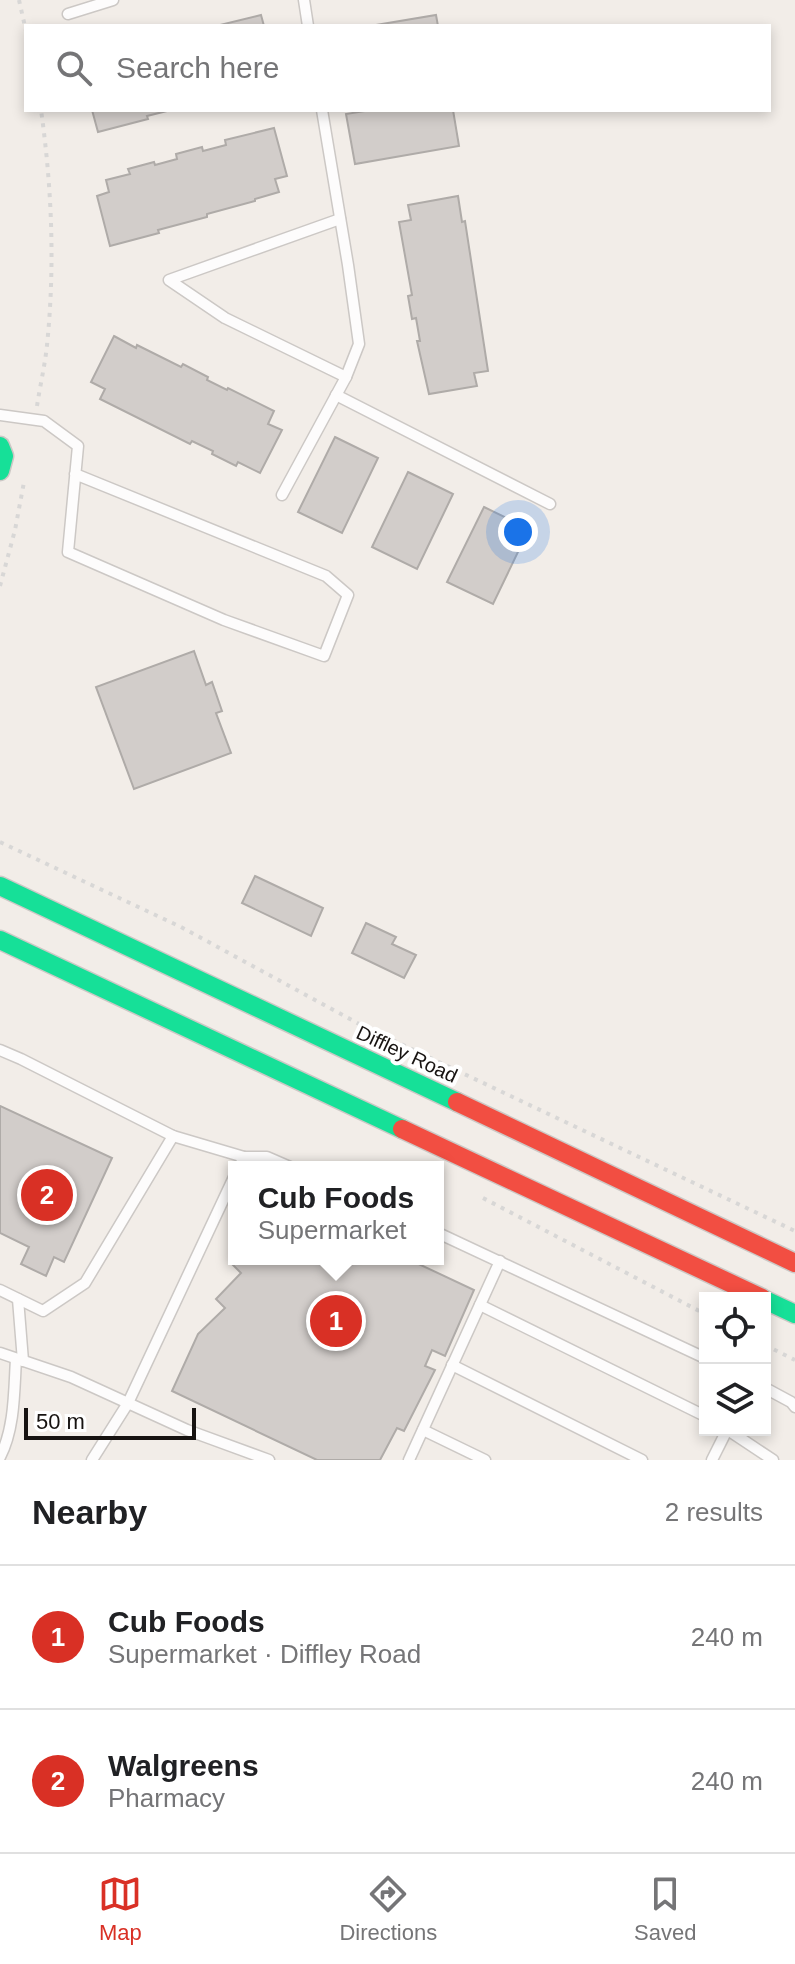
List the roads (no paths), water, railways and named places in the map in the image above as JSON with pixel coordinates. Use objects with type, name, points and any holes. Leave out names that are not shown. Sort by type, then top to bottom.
[{"type":"main road","points":[[0,446],[4,456],[0,471]]},
{"type":"main road","name":"Diffley Road","points":[[0,886],[795,1263]]},
{"type":"main road","points":[[0,940],[748,1292]]},
{"type":"main road","points":[[771,1303],[795,1314]]},
{"type":"lane","points":[[68,14],[113,0]]},
{"type":"lane","points":[[304,0],[308,24]]},
{"type":"lane","points":[[282,495],[346,377],[359,344],[322,112]]},
{"type":"lane","points":[[340,219],[169,280],[225,318],[346,377]]},
{"type":"lane","points":[[336,395],[550,504]]},
{"type":"lane","points":[[0,415],[44,421],[78,446],[75,474],[68,552],[224,620],[324,656],[348,595],[326,576],[75,474]]},
{"type":"lane","points":[[0,1050],[173,1136],[238,1161]]},
{"type":"lane","points":[[0,1290],[43,1311],[85,1283],[173,1136]]},
{"type":"lane","points":[[246,1161],[267,1157],[276,1161]]},
{"type":"lane","points":[[92,1460],[128,1403],[228,1190]]},
{"type":"lane","points":[[444,1236],[699,1355]]},
{"type":"lane","points":[[409,1460],[500,1261]]},
{"type":"lane","points":[[0,1457],[6,1445],[20,1360],[18,1299]]},
{"type":"lane","points":[[480,1305],[699,1413]]},
{"type":"lane","points":[[0,1353],[71,1377],[187,1430],[269,1460]]},
{"type":"lane","points":[[452,1365],[642,1460]]},
{"type":"lane","points":[[771,1391],[795,1407]]},
{"type":"lane","points":[[423,1430],[485,1460]]},
{"type":"lane","points":[[712,1460],[725,1436]]},
{"type":"lane","points":[[737,1436],[773,1460]]},
{"type":"place","name":"Walgreens","points":[[47,1195]]},
{"type":"place","name":"Cub Foods","points":[[336,1321]]}]
